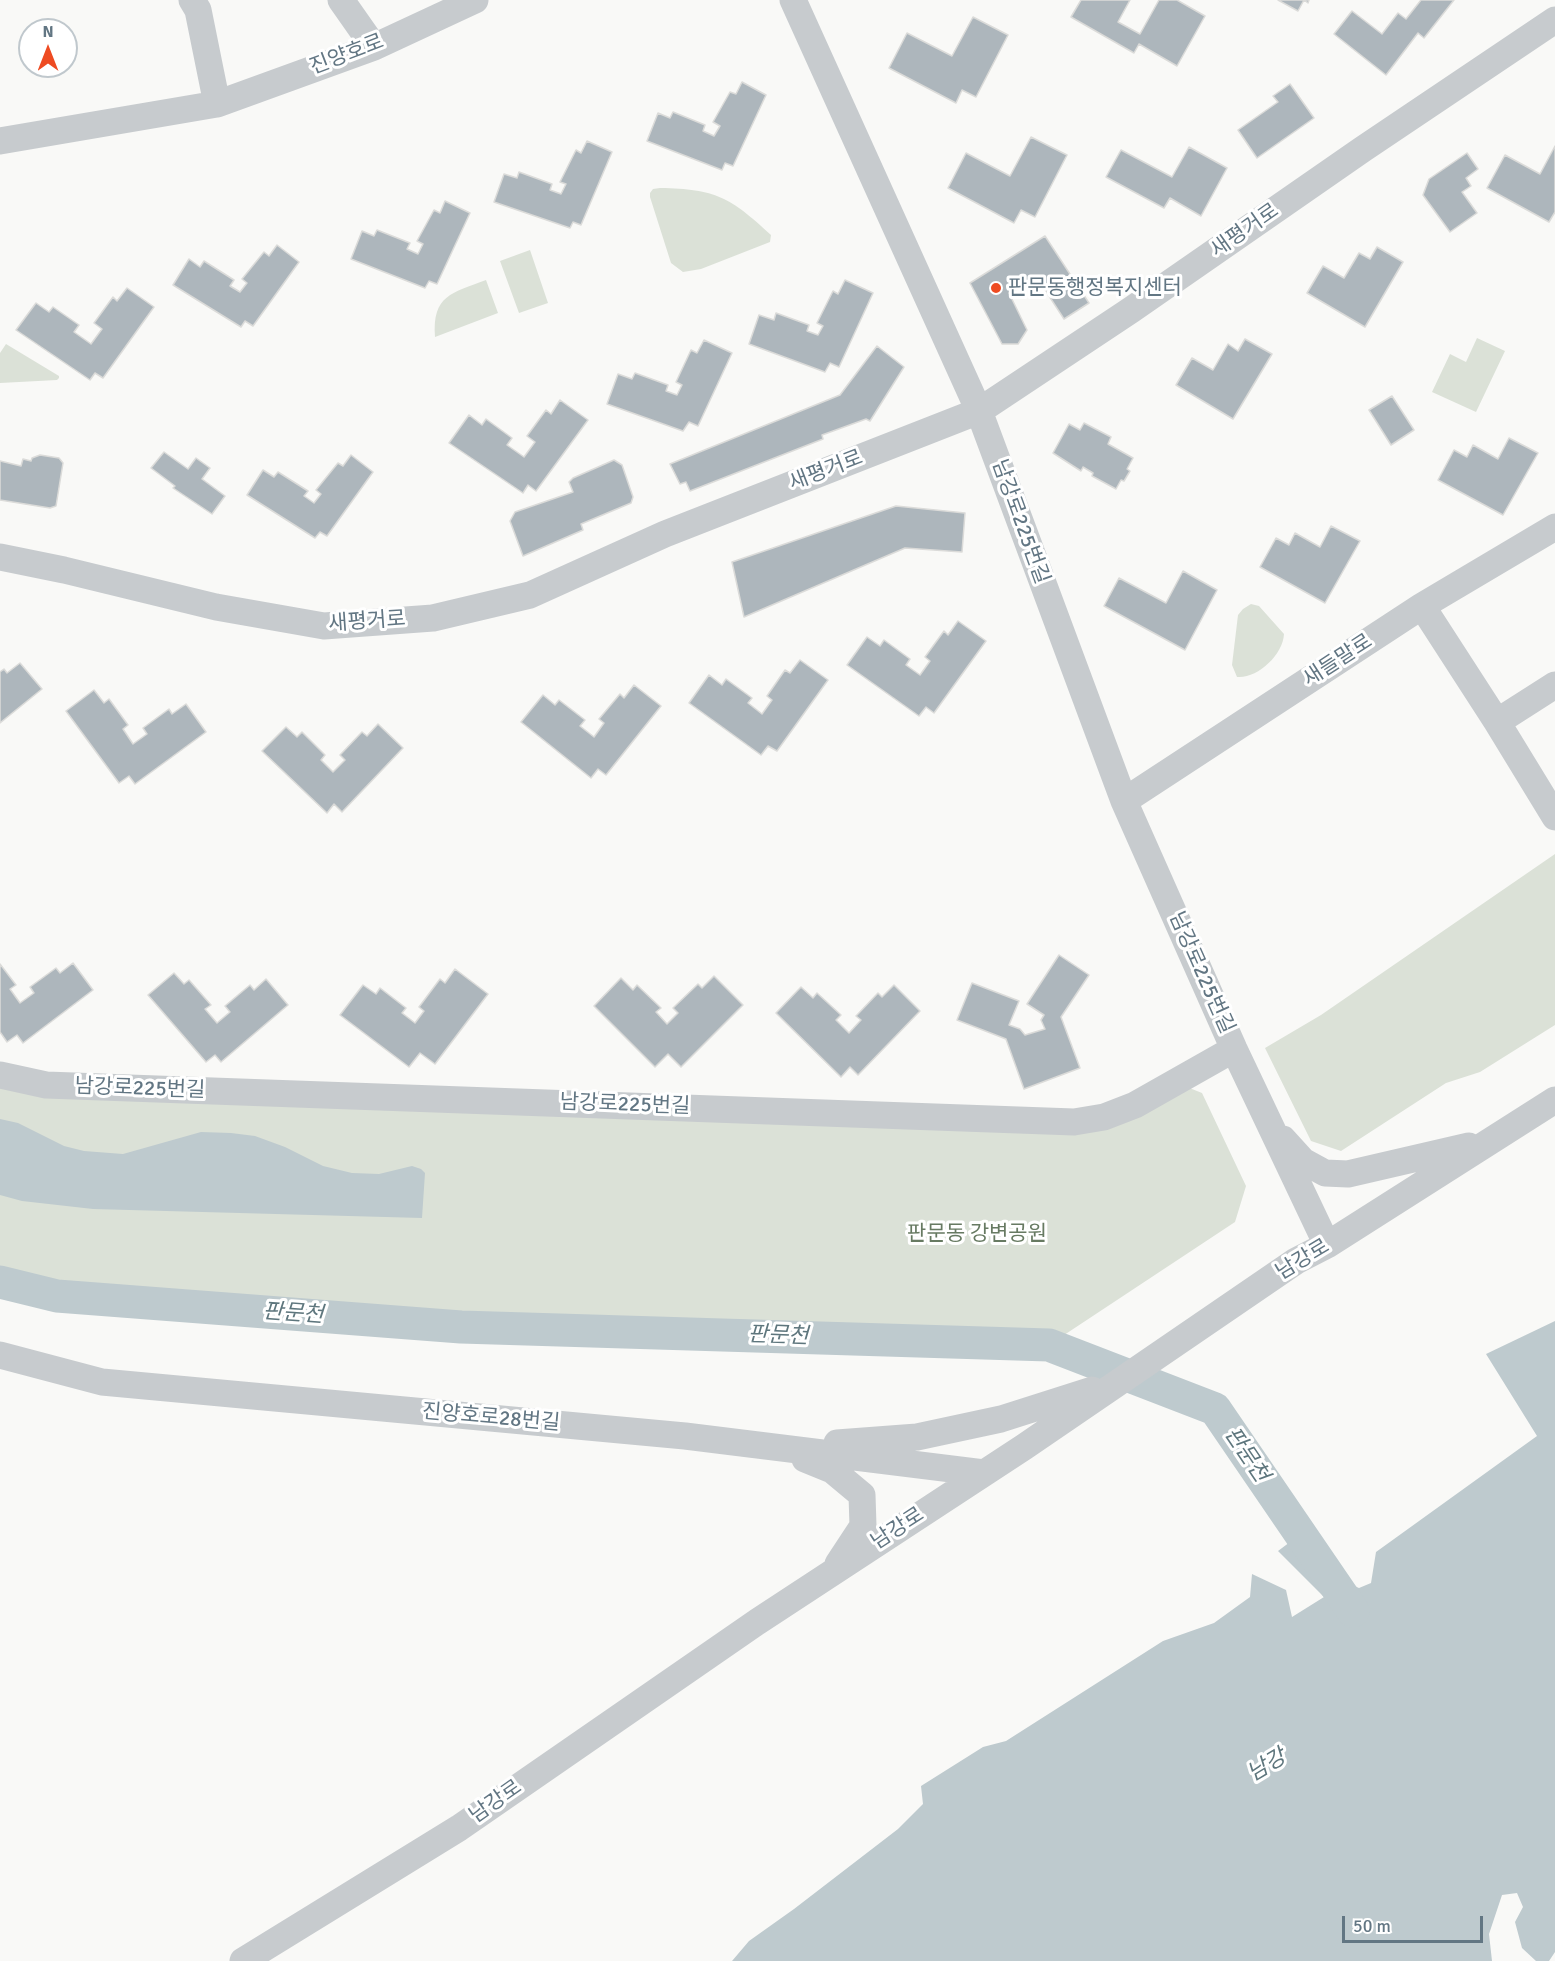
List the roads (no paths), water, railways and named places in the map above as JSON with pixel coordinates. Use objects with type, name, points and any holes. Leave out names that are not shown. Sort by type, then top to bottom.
[{"type":"street","points":[[192,0],[198,10],[217,104]]},
{"type":"street","points":[[341,0],[374,46]]},
{"type":"street","name":"진양호로","points":[[0,141],[217,104],[374,46],[475,0]]},
{"type":"street","name":"남강로225번길","points":[[793,0],[979,411],[1124,801],[1234,1049],[1327,1245]]},
{"type":"street","name":"새평거로","points":[[0,557],[216,607],[324,626],[433,618],[530,596],[664,534],[979,411],[1131,310],[1363,149],[1555,20]]},
{"type":"street","name":"새들말로","points":[[1124,801],[1422,606],[1555,527]]},
{"type":"street","points":[[1422,606],[1555,817]]},
{"type":"street","points":[[1497,722],[1555,685]]},
{"type":"street","name":"남강로225번길","points":[[0,1075],[46,1085],[1074,1122],[1104,1117],[1135,1106],[1234,1049]]},
{"type":"street","name":"남강로","points":[[243,1961],[459,1828],[757,1622],[1183,1341],[1296,1261],[1327,1245],[1555,1100]]},
{"type":"street","points":[[1271,1126],[1303,1161],[1326,1173],[1348,1174],[1490,1141]]},
{"type":"street","name":"진양호로28번길","points":[[0,1354],[102,1382],[685,1436],[984,1473]]},
{"type":"street","points":[[779,1448],[917,1437],[1001,1419],[1122,1380]]},
{"type":"street","points":[[779,1448],[832,1470],[862,1495],[863,1526],[831,1573]]},
{"type":"water","points":[[0,1119],[18,1123],[64,1146],[84,1151],[123,1154],[201,1132],[231,1133],[255,1136],[285,1147],[323,1166],[352,1173],[379,1174],[412,1166],[425,1173],[422,1218],[93,1209],[22,1201],[0,1195]]},
{"type":"water","name":"남강","points":[[1555,1321],[1555,1952],[1549,1961],[1536,1961],[1522,1948],[1515,1922],[1523,1907],[1517,1893],[1502,1895],[1489,1934],[1492,1961],[732,1961],[749,1941],[898,1829],[923,1804],[921,1786],[983,1747],[1006,1741],[1163,1641],[1214,1623],[1250,1597],[1252,1574],[1286,1590],[1292,1617],[1324,1597],[1278,1551],[1298,1536],[1316,1569],[1359,1588],[1371,1583],[1376,1552],[1537,1436],[1486,1354]]},
{"type":"waterway","name":"판문천","points":[[0,1282],[57,1296],[461,1327],[1049,1345],[1215,1409],[1353,1611]]},
{"type":"place","name":"판문동행정복지센터","points":[[996,288]]},
{"type":"park label","name":"판문동 강변공원","points":[[977,1234]]}]
